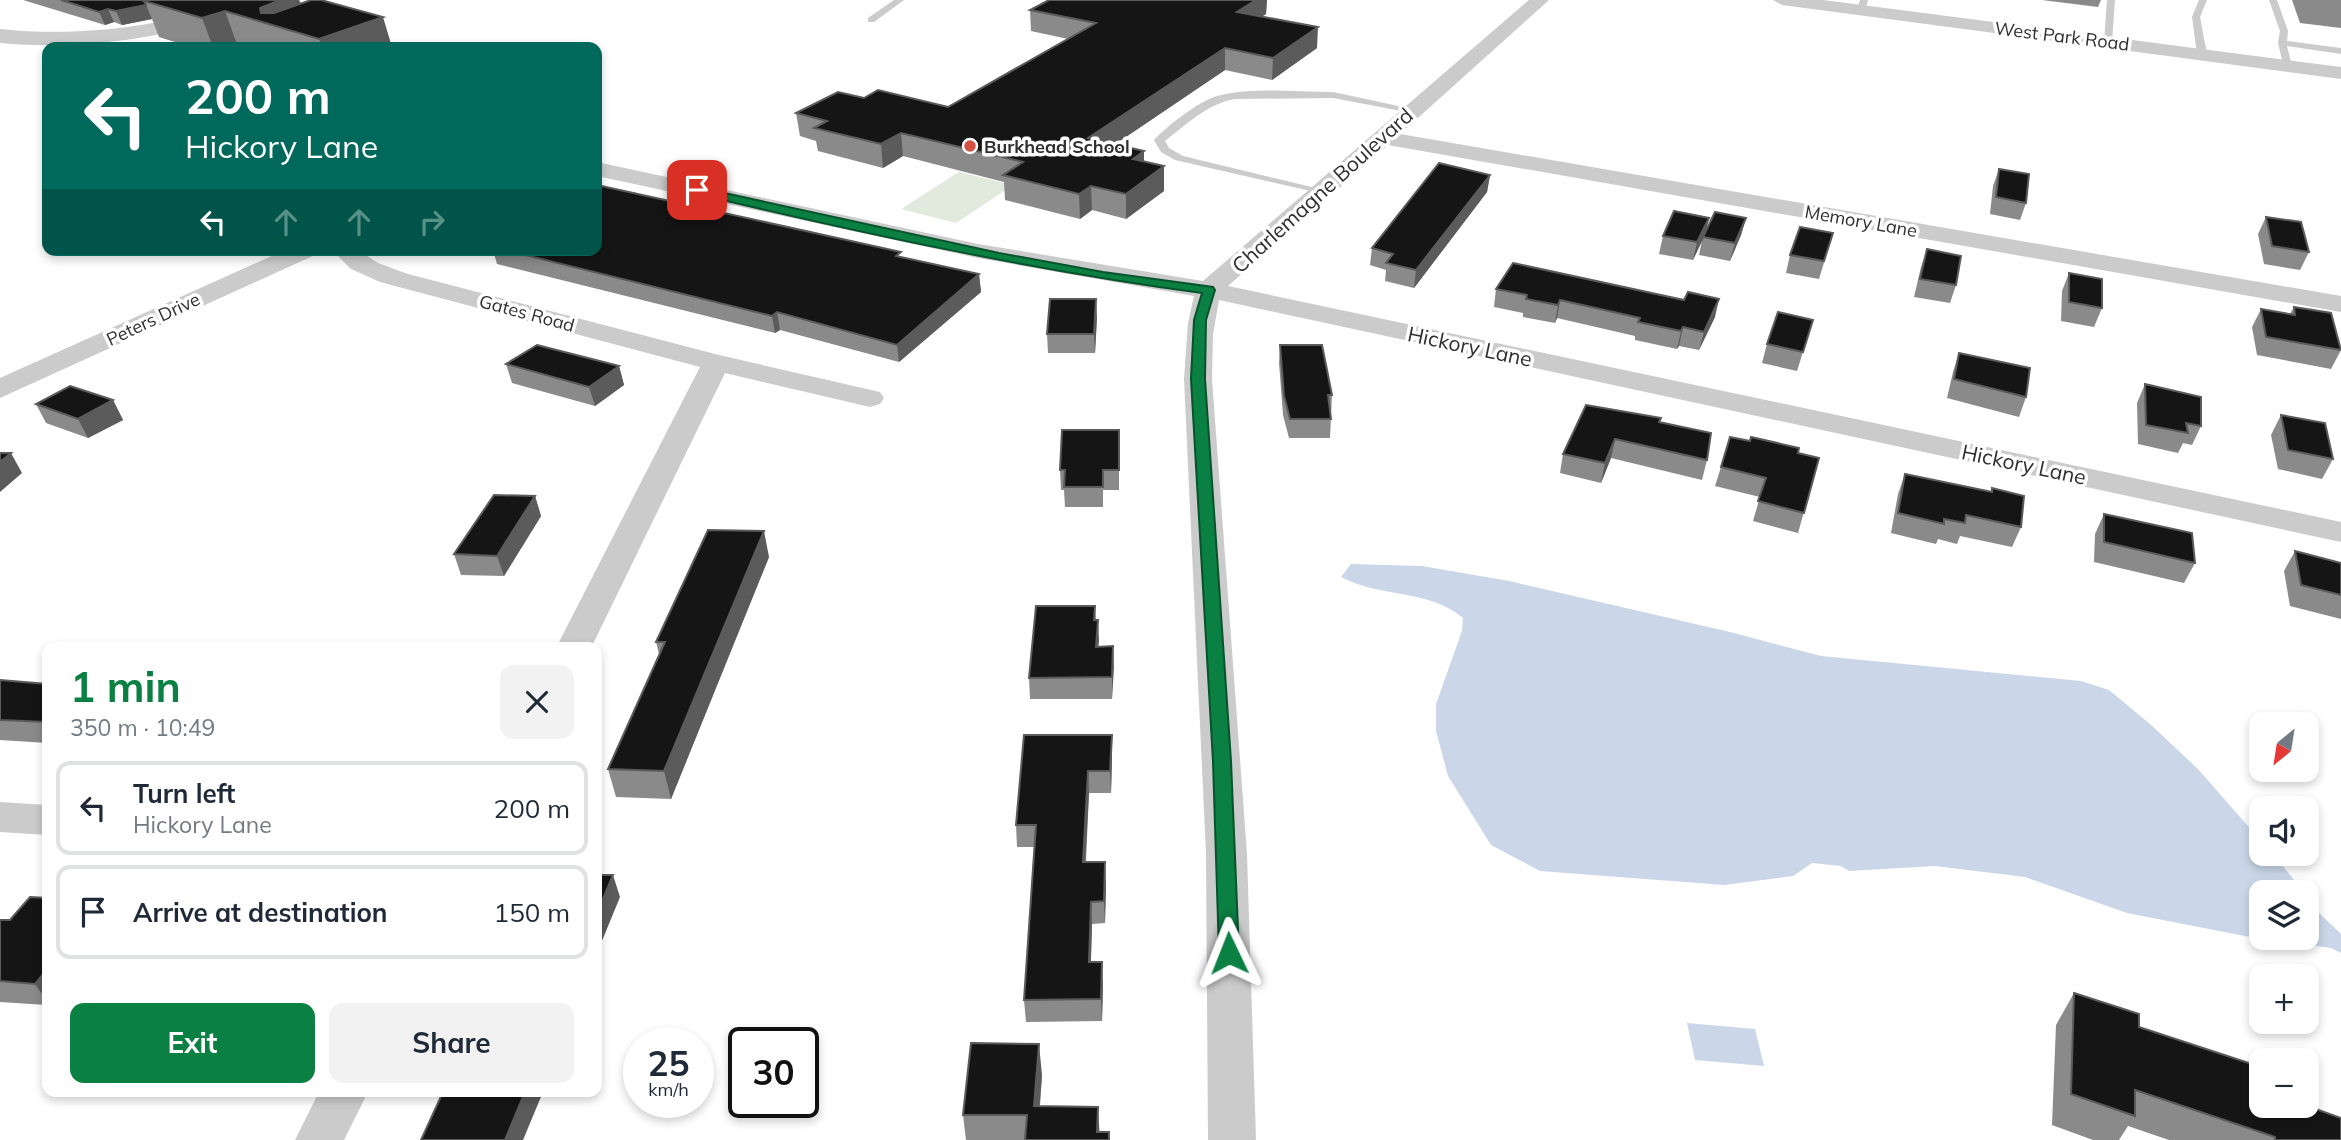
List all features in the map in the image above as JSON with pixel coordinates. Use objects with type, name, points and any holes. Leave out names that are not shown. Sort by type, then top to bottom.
[{"type":"street","name":"Charlemagne Boulevard","points":[[1209,290],[1540,0]]},
{"type":"street","name":"West Park Road","points":[[1788,0],[1863,5],[2108,42],[2341,73]]},
{"type":"street","points":[[0,36],[77,40],[179,26],[268,5]]},
{"type":"street","points":[[77,40],[85,42]]},
{"type":"street","name":"Memory Lane","points":[[1381,137],[2341,304]]},
{"type":"street","name":"Hickory Lane","points":[[602,170],[999,257],[1103,276],[1209,290],[2341,532]]},
{"type":"street","name":"Peters Drive","points":[[0,389],[293,256]]},
{"type":"street","name":"Gates Road","points":[[350,256],[355,262],[374,271],[420,285],[716,363],[870,398]]},
{"type":"street","points":[[1209,290],[1200,320],[1198,379],[1222,761],[1233,1062],[1232,1140]]},
{"type":"street","points":[[576,642],[716,363]]},
{"type":"street","points":[[0,817],[42,820]]},
{"type":"street","points":[[319,1140],[341,1097]]},
{"type":"lane","points":[[871,20],[900,0]]},
{"type":"lane","points":[[2108,42],[2110,0]]},
{"type":"lane","points":[[2202,54],[2196,17],[2203,0]]},
{"type":"lane","points":[[2273,0],[2284,31],[2282,43],[2287,66]]},
{"type":"lane","points":[[2282,43],[2341,51]]},
{"type":"lane","points":[[1320,192],[1179,159],[1165,150],[1159,140],[1205,105],[1217,99],[1235,96],[1333,95],[1412,110]]},
{"type":"shaded area","points":[[959,172],[1013,185],[956,223],[901,209]]},
{"type":"water","points":[[1351,564],[1422,566],[1509,581],[1821,656],[2081,681],[2109,690],[2198,769],[2249,827],[2249,866],[2283,866],[2294,880],[2249,880],[2249,937],[2127,913],[2025,877],[1935,866],[1849,871],[1841,866],[1812,863],[1793,876],[1724,885],[1540,871],[1491,845],[1448,776],[1436,731],[1436,704],[1462,631],[1463,618],[1435,602],[1356,584],[1341,577]]},
{"type":"water","points":[[2319,913],[2341,934],[2341,953],[2319,946]]},
{"type":"water","points":[[1687,1023],[1755,1029],[1764,1066],[1695,1060]]},
{"type":"building","points":[[61,0],[147,0],[144,1],[146,5],[99,12]]},
{"type":"building","points":[[280,0],[260,8],[261,13],[274,13],[311,0],[321,0],[383,17],[319,39],[225,11],[202,18],[144,1]]},
{"type":"building","points":[[1049,0],[1256,0],[1237,12],[1318,27],[1273,58],[1225,48],[1088,138],[1144,151],[1133,159],[1164,166],[1126,194],[1091,186],[1079,194],[1003,175],[1023,162],[901,133],[881,144],[814,128],[827,121],[796,113],[838,92],[864,98],[878,90],[948,107],[1096,23],[1030,10]]},
{"type":"building","points":[[1439,163],[1490,175],[1416,270],[1386,263],[1393,254],[1372,248]]},
{"type":"building","points":[[1999,169],[2029,174],[2026,203],[1996,197]]},
{"type":"building","points":[[602,186],[901,252],[896,256],[979,274],[897,345],[777,312],[772,316],[529,256],[602,256]]},
{"type":"building","points":[[1674,211],[1709,218],[1697,242],[1663,236]]},
{"type":"building","points":[[1715,212],[1746,218],[1735,243],[1703,237]]},
{"type":"building","points":[[2266,217],[2301,222],[2309,252],[2272,246]]},
{"type":"building","points":[[1800,227],[1833,233],[1824,261],[1790,255]]},
{"type":"building","points":[[1927,249],[1961,256],[1956,285],[1920,279]]},
{"type":"building","points":[[1513,263],[1684,300],[1688,292],[1719,299],[1704,332],[1683,327],[1681,331],[1638,322],[1640,318],[1560,300],[1558,305],[1526,299],[1527,295],[1496,289]]},
{"type":"building","points":[[2069,273],[2102,279],[2102,308],[2069,302]]},
{"type":"building","points":[[1050,299],[1096,299],[1094,334],[1047,334]]},
{"type":"building","points":[[2294,307],[2331,313],[2341,350],[2266,337],[2261,309],[2295,315]]},
{"type":"building","points":[[1778,312],[1813,320],[1803,352],[1767,344]]},
{"type":"building","points":[[537,345],[619,366],[589,387],[506,364]]},
{"type":"building","points":[[1280,345],[1322,345],[1332,395],[1328,395],[1331,419],[1290,419],[1284,396]]},
{"type":"building","points":[[1959,353],[2030,368],[2026,397],[1954,379]]},
{"type":"building","points":[[2145,384],[2201,397],[2201,426],[2186,423],[2188,433],[2146,425]]},
{"type":"building","points":[[70,386],[113,400],[78,419],[36,404]]},
{"type":"building","points":[[1586,405],[1661,418],[1659,422],[1711,433],[1707,460],[1615,439],[1605,463],[1563,454]]},
{"type":"building","points":[[2281,415],[2325,423],[2333,459],[2288,450]]},
{"type":"building","points":[[1062,430],[1119,430],[1119,470],[1103,470],[1103,487],[1064,487],[1065,470],[1060,470]]},
{"type":"building","points":[[1730,437],[1750,441],[1751,437],[1799,448],[1798,453],[1819,458],[1804,513],[1758,501],[1766,478],[1721,467]]},
{"type":"building","points":[[0,453],[11,453],[0,462]]},
{"type":"building","points":[[1905,474],[2024,496],[2021,527],[1966,515],[1965,523],[1944,519],[1944,524],[1898,513]]},
{"type":"building","points":[[494,495],[535,496],[497,556],[454,554]]},
{"type":"building","points":[[2104,514],[2192,533],[2195,563],[2104,542]]},
{"type":"building","points":[[708,530],[764,531],[664,771],[608,769],[665,642],[656,642]]},
{"type":"building","points":[[2295,551],[2341,563],[2341,595],[2301,585]]},
{"type":"building","points":[[1036,606],[1095,606],[1094,620],[1098,620],[1096,647],[1113,646],[1112,677],[1029,678]]},
{"type":"building","points":[[0,680],[42,684],[42,722],[0,720]]},
{"type":"building","points":[[1024,735],[1112,735],[1110,771],[1088,771],[1083,862],[1105,862],[1104,901],[1091,902],[1089,962],[1102,962],[1101,999],[1024,1000],[1036,825],[1016,825]]},
{"type":"building","points":[[602,875],[613,875],[602,901]]},
{"type":"building","points":[[30,897],[42,898],[42,975],[35,984],[0,981],[0,920],[10,920]]},
{"type":"building","points":[[2074,993],[2139,1014],[2139,1027],[2249,1063],[2249,1118],[2319,1118],[2319,1110],[2341,1118],[2341,1140],[2275,1140],[2275,1137],[2135,1090],[2135,1116],[2071,1094]]},
{"type":"building","points":[[971,1043],[1039,1044],[1034,1106],[1098,1107],[1097,1132],[1109,1132],[1109,1140],[1025,1140],[1027,1115],[963,1115]]},
{"type":"building","points":[[441,1097],[523,1097],[505,1140],[421,1140]]},
{"type":"place","name":"Burkhead School","points":[[970,146]]},
{"type":"route","points":[[697,190],[999,257],[1103,276],[1209,290],[1200,320],[1198,379],[1222,761],[1229,953]]}]
